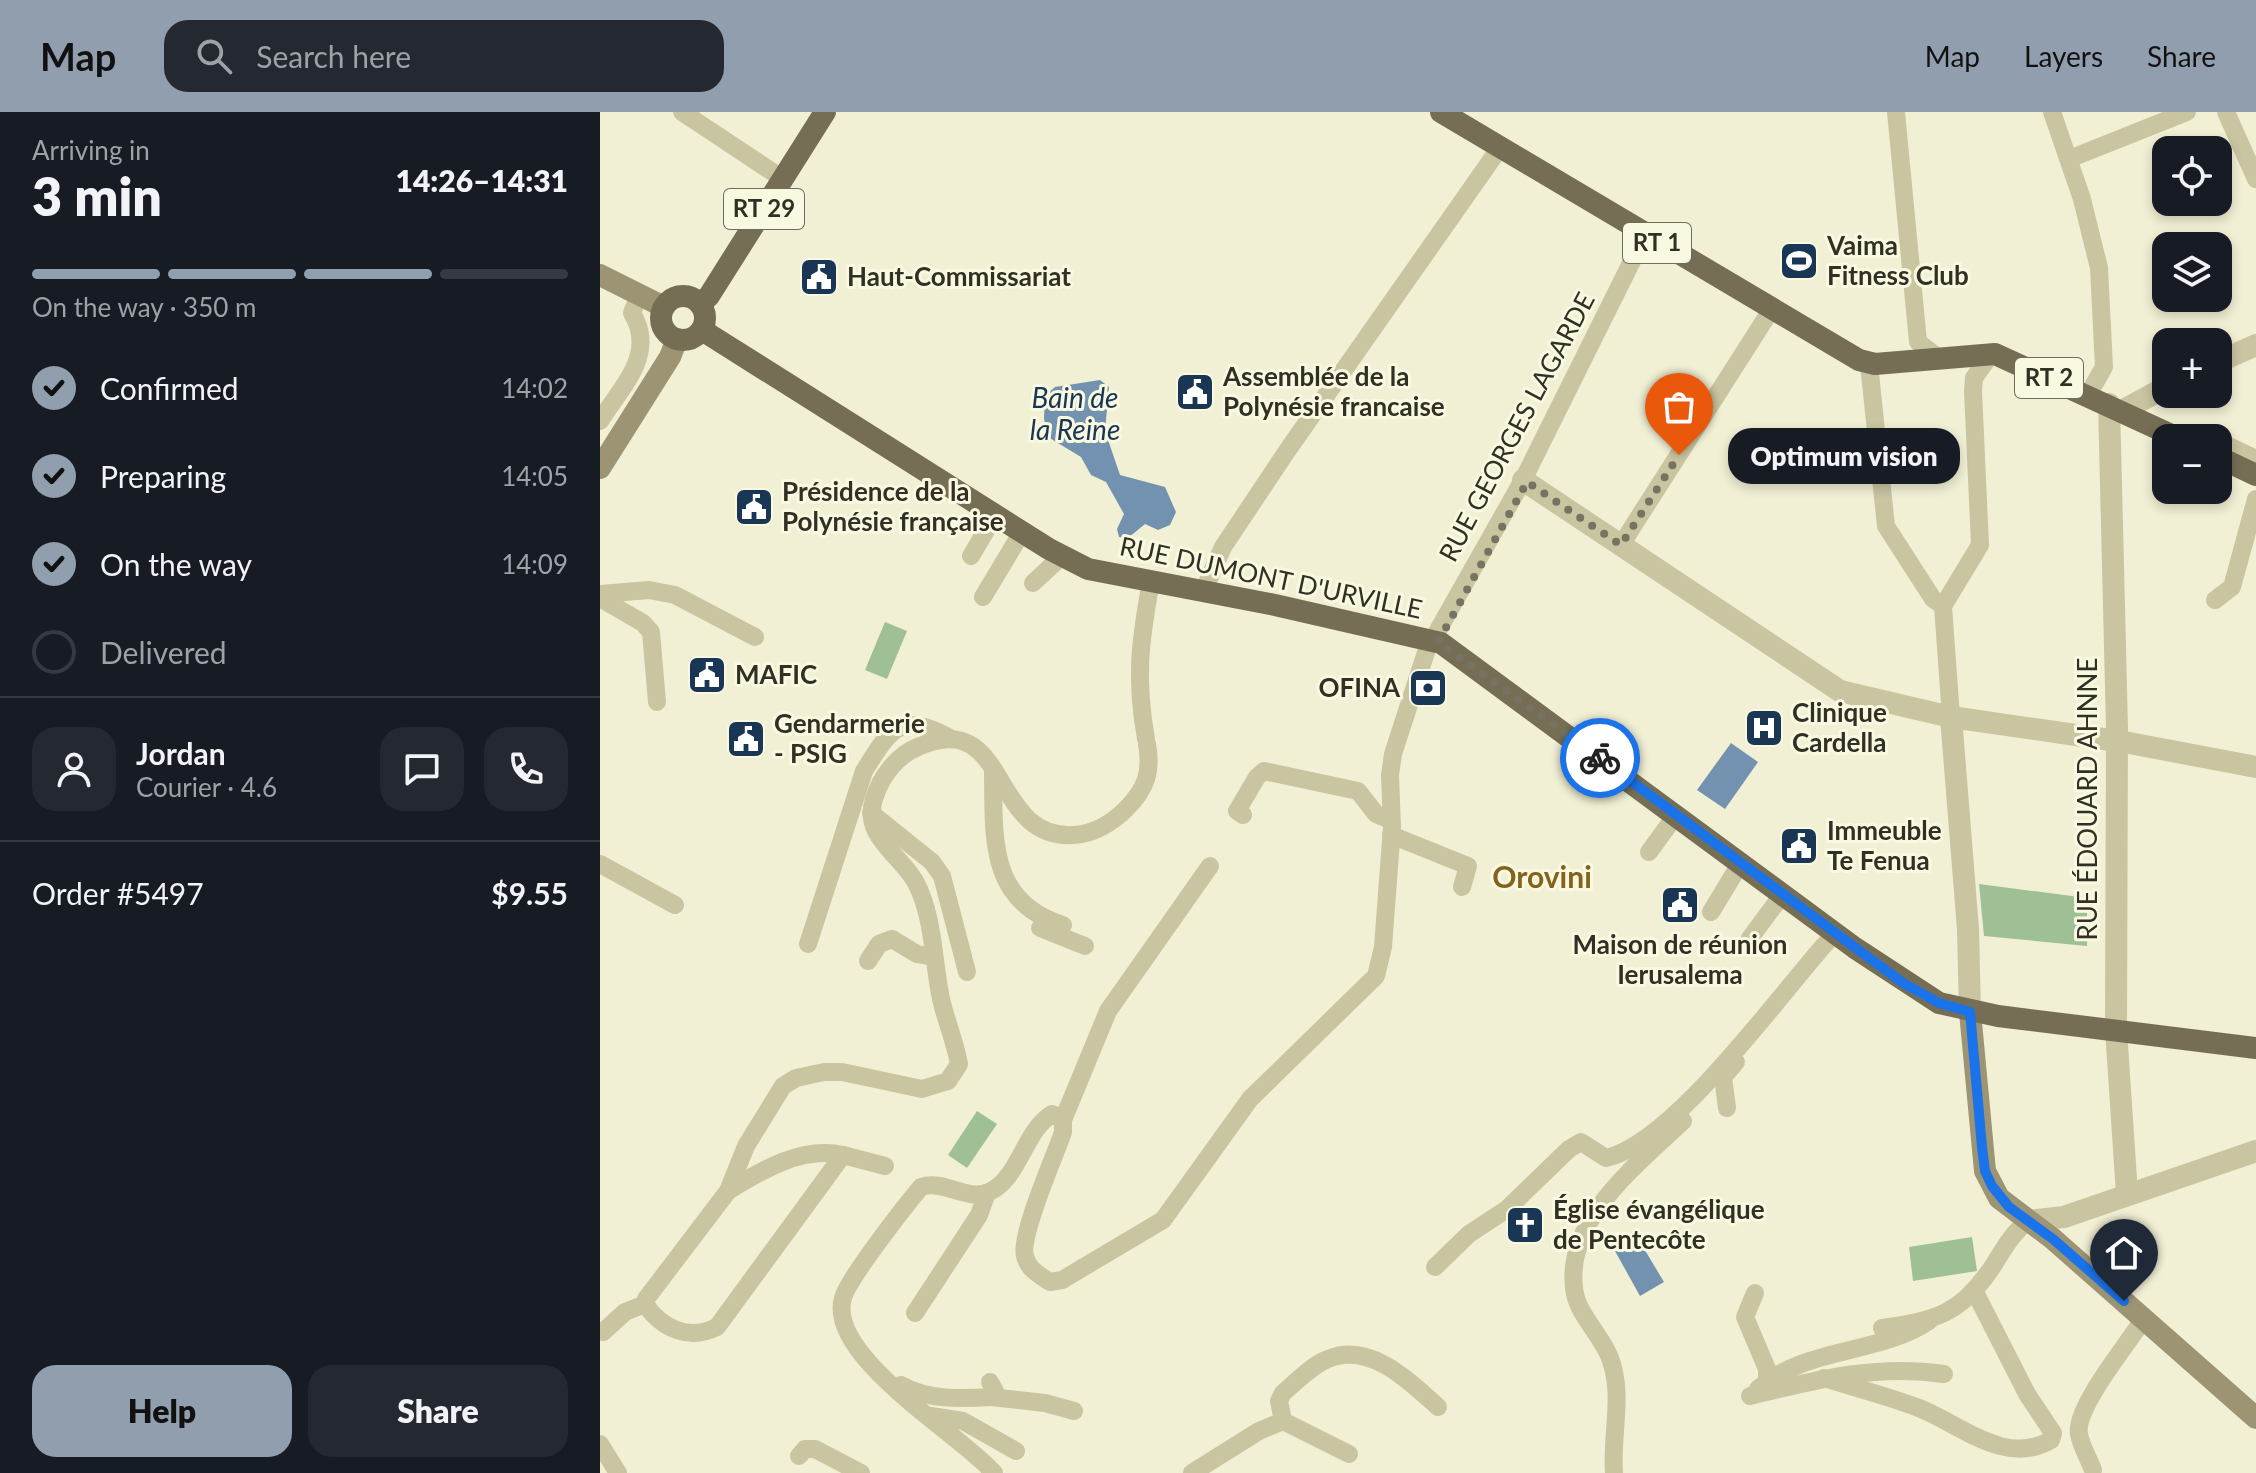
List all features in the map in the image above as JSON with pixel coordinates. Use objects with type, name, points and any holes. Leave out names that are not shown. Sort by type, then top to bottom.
[{"type":"main road","name":"RT 29","points":[[700,304],[709,296],[825,112]]},
{"type":"main road","name":"RT 1","points":[[1441,112],[1771,310],[1869,364]]},
{"type":"main road","points":[[600,275],[664,307]]},
{"type":"main road","points":[[679,296],[693,298],[700,304],[705,317],[702,330],[691,339],[677,339],[663,326],[664,307],[679,296]]},
{"type":"main road","name":"RUE DUMONT D'URVILLE","points":[[702,330],[1022,532],[1088,569],[1204,590],[1433,641],[1676,815],[1838,936],[1927,996],[1970,1012],[2256,1048]]},
{"type":"main road","points":[[600,468],[670,357],[677,339]]},
{"type":"main road","name":"RT 2","points":[[1925,354],[1991,354],[2152,426]]},
{"type":"main road","points":[[1869,364],[1892,363],[1925,354]]},
{"type":"main road","points":[[2232,464],[2256,475]]},
{"type":"main road","points":[[1970,1012],[1985,1171],[1999,1198],[2144,1318],[2256,1418]]},
{"type":"street","points":[[682,112],[783,179]]},
{"type":"street","points":[[1896,112],[1925,354]]},
{"type":"street","points":[[2052,112],[2069,159],[2099,268],[2104,367],[2088,395]]},
{"type":"street","points":[[2069,159],[2187,112]]},
{"type":"street","points":[[2226,112],[2250,143],[2256,179]]},
{"type":"street","points":[[1204,590],[1223,547],[1287,451],[1499,149]]},
{"type":"street","name":"RUE GEORGES LAGARDE","points":[[1063,1120],[1063,1132],[1031,1219],[1023,1253],[1030,1268],[1050,1282],[1062,1280],[1163,1220],[1250,1099],[1376,976],[1383,947],[1393,754],[1433,641],[1525,481],[1645,235]]},
{"type":"street","points":[[628,424],[602,412],[642,350],[642,334],[632,313],[639,295]]},
{"type":"street","points":[[1621,545],[1771,310]]},
{"type":"street","points":[[2232,356],[2256,345]]},
{"type":"street","points":[[1970,1012],[1968,929],[1943,606],[1980,545],[1973,391],[1974,378],[1991,354]]},
{"type":"street","points":[[1869,364],[1886,526],[1924,586],[1943,606]]},
{"type":"street","points":[[2115,408],[2152,393]]},
{"type":"street","name":"RUE ÉDOUARD AHNNE","points":[[2115,408],[2116,1030],[2127,1194]]},
{"type":"street","points":[[2232,448],[2256,459]]},
{"type":"street","points":[[1525,481],[1840,691],[1951,717],[2117,741],[2256,767]]},
{"type":"street","points":[[2215,600],[2232,587],[2256,499]]},
{"type":"street","points":[[971,556],[995,515]]},
{"type":"street","points":[[983,597],[1022,532]]},
{"type":"street","points":[[1033,583],[1062,556]]},
{"type":"street","points":[[808,944],[864,771],[897,729],[910,723],[925,724],[951,739],[973,745],[993,764],[1007,793],[1036,828],[1049,835],[1081,835],[1116,819],[1134,801],[1150,770],[1139,710],[1137,666],[1151,581]]},
{"type":"street","points":[[600,596],[649,590],[675,595],[755,637]]},
{"type":"street","points":[[600,596],[643,623],[651,632],[657,702]]},
{"type":"street","points":[[603,1332],[625,1312],[645,1304],[728,1191],[746,1146],[773,1099],[796,1078],[842,1072],[922,1089],[948,1081],[959,1064],[933,957],[923,898],[905,867],[876,833],[871,813],[880,784],[901,756],[935,739],[951,739]]},
{"type":"street","points":[[993,764],[997,854],[1001,872],[1038,927],[1085,946]]},
{"type":"street","points":[[1243,815],[1237,811],[1264,771],[1358,791],[1391,828],[1468,866],[1462,887]]},
{"type":"street","points":[[871,813],[932,862],[942,876],[967,972]]},
{"type":"street","points":[[1649,852],[1676,815]]},
{"type":"street","points":[[600,864],[675,905]]},
{"type":"street","points":[[1711,912],[1740,864]]},
{"type":"street","points":[[994,1473],[882,1374],[843,1326],[841,1311],[846,1290],[921,1187],[938,1184],[974,1195],[987,1193],[1002,1182],[1043,1120],[1052,1114],[1063,1120],[1108,1011],[1210,866]]},
{"type":"street","points":[[1750,938],[1782,895]]},
{"type":"street","points":[[1024,907],[1038,917],[1063,925]]},
{"type":"street","points":[[1614,1473],[1612,1453],[1618,1403],[1611,1359],[1575,1297],[1573,1270],[1582,1236],[1608,1195],[1723,1077],[1838,936]]},
{"type":"street","points":[[1435,1267],[1469,1234],[1507,1209],[1569,1149],[1581,1142],[1606,1158],[1621,1154],[1647,1136],[1699,1088],[1838,936]]},
{"type":"street","points":[[868,961],[879,944],[892,939],[917,954],[933,957]]},
{"type":"street","points":[[1723,1077],[1727,1108]]},
{"type":"street","points":[[728,1191],[761,1170],[803,1155],[826,1151],[885,1166]]},
{"type":"street","points":[[1882,1328],[1929,1321],[1946,1315],[1975,1292],[2016,1231],[2028,1221],[2064,1217],[2256,1151]]},
{"type":"street","points":[[645,1304],[660,1323],[675,1330],[706,1333],[717,1327],[843,1155]]},
{"type":"street","points":[[915,1313],[979,1215],[987,1193]]},
{"type":"street","points":[[1824,1378],[1918,1407],[1988,1442],[2017,1448],[2041,1446],[2051,1440],[2053,1433],[2027,1394],[1975,1292]]},
{"type":"street","points":[[1755,1293],[1745,1317],[1767,1369],[1767,1381]]},
{"type":"street","points":[[2093,1470],[2079,1434],[2079,1421],[2092,1394],[2144,1318]]},
{"type":"street","points":[[1929,1321],[1910,1334],[1806,1363],[1767,1381],[1750,1396],[1868,1370],[1910,1369],[1944,1374]]},
{"type":"street","points":[[1283,1421],[1279,1401],[1283,1393],[1329,1358],[1363,1356],[1396,1371],[1438,1407]]},
{"type":"street","points":[[882,1374],[915,1393],[991,1390],[1074,1411]]},
{"type":"street","points":[[928,1415],[963,1421],[1016,1451]]},
{"type":"street","points":[[1192,1473],[1259,1431],[1283,1421],[1349,1454]]},
{"type":"street","points":[[600,1444],[618,1473]]},
{"type":"street","points":[[799,1456],[805,1449],[815,1449],[861,1473]]},
{"type":"green space","points":[[885,622],[907,631],[887,679],[865,670]]},
{"type":"green space","points":[[1979,884],[2087,898],[2087,946],[1984,936]]},
{"type":"green space","points":[[977,1111],[997,1124],[967,1168],[948,1155]]},
{"type":"green space","points":[[1972,1237],[1977,1271],[1913,1281],[1909,1247]]},
{"type":"water","name":"Bain de la Reine","points":[[1100,380],[1109,387],[1105,431],[1120,475],[1165,487],[1176,512],[1170,525],[1158,530],[1145,524],[1128,538],[1119,537],[1117,529],[1124,514],[1106,482],[1091,475],[1081,457],[1048,437],[1044,419],[1045,396],[1055,387]]},
{"type":"water","points":[[1731,743],[1758,762],[1725,809],[1697,790]]},
{"type":"water","points":[[1637,1237],[1664,1282],[1640,1296],[1615,1251]]},
{"type":"way so far","points":[[1600,758],[1438,642],[1527,482],[1621,545],[1679,455]]},
{"type":"place","name":"Vaima Fitness Club","points":[[1799,261]]},
{"type":"place","name":"Haut-Commissariat","points":[[819,277]]},
{"type":"place","name":"Assemblée de la Polynésie francaise","points":[[1195,392]]},
{"type":"place","name":"Optimum vision","points":[[1679,455]]},
{"type":"place","name":"Présidence de la Polynésie française","points":[[754,507]]},
{"type":"place","name":"MAFIC","points":[[707,675]]},
{"type":"place","name":"OFINA","points":[[1428,688]]},
{"type":"place","name":"Clinique Cardella","points":[[1764,728]]},
{"type":"place","name":"Gendarmerie - PSIG","points":[[746,739]]},
{"type":"place","name":"Immeuble Te Fenua","points":[[1799,846]]},
{"type":"place","name":"Maison de réunion Ierusalema","points":[[1680,905]]},
{"type":"place","name":"Église évangélique de Pentecôte","points":[[1525,1225]]},
{"type":"district","name":"Orovini","points":[[1542,878]]},
{"type":"route","points":[[1600,758],[1903,983],[1939,1003],[1970,1012],[1985,1171],[1992,1186],[2009,1207],[2053,1239],[2124,1301]]}]
